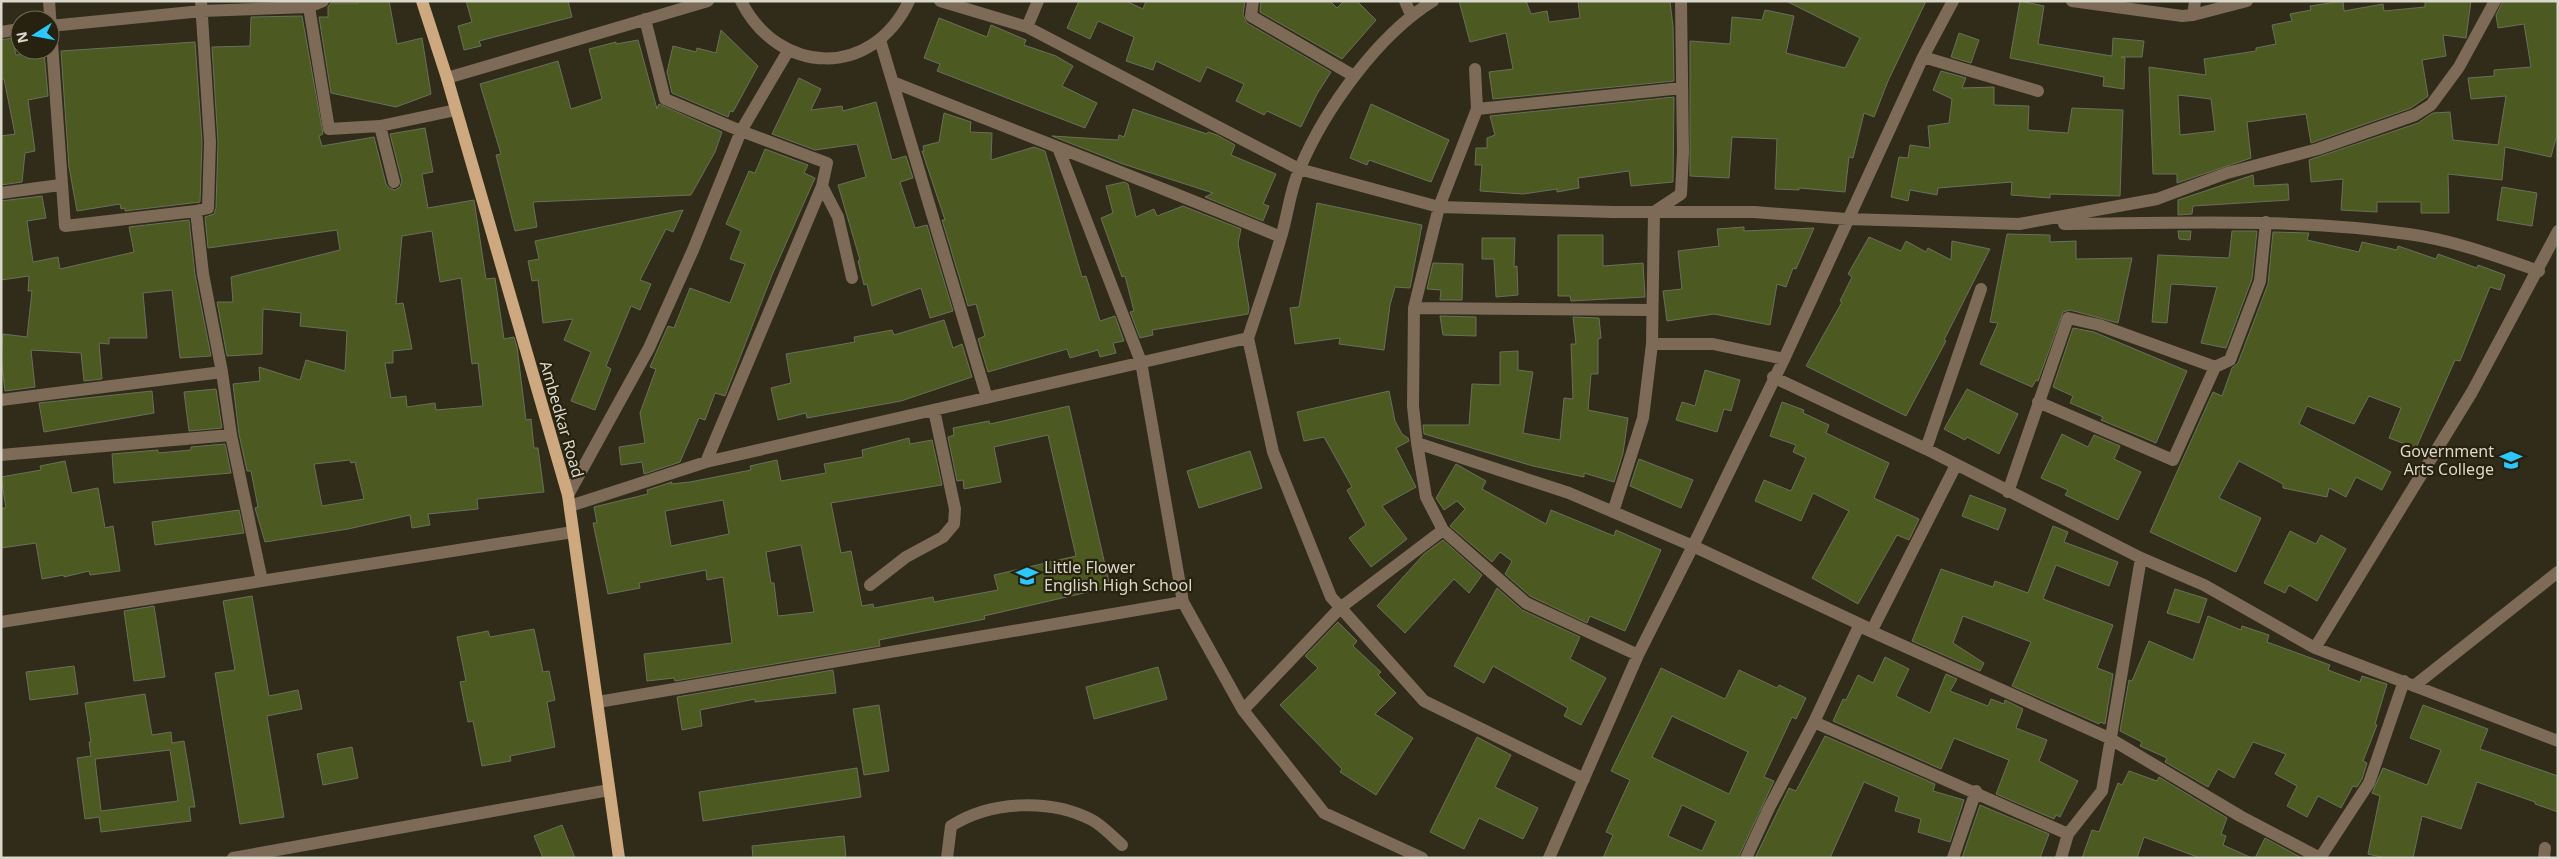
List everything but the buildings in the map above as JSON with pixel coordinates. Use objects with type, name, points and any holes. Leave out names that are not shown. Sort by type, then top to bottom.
[{"type":"main road","name":"Ambedkar Road","points":[[422,1],[447,78],[569,501],[619,858]]},
{"type":"street","points":[[60,25],[202,6],[309,6],[324,1]]},
{"type":"street","points":[[447,78],[708,1]]},
{"type":"street","points":[[741,1],[749,17],[766,37],[788,51],[812,58],[836,58],[859,52],[880,40],[900,19],[909,1]]},
{"type":"street","points":[[940,1],[1028,27],[1299,169],[1439,207],[1654,212],[1754,212],[1847,219],[2019,224],[2266,222],[2408,234],[2464,245],[2538,271]]},
{"type":"street","points":[[1028,27],[1038,1]]},
{"type":"street","points":[[1253,1],[1251,16],[1354,76]]},
{"type":"street","points":[[1405,1],[1411,14]]},
{"type":"street","points":[[1432,1],[1411,14],[1354,76],[1329,114],[1299,169],[1281,237],[1248,338],[1273,452],[1331,597],[1424,701],[1584,779]]},
{"type":"street","points":[[1654,212],[1681,194],[1683,152],[1681,1]]},
{"type":"street","points":[[1550,858],[1638,654],[1784,359],[1923,57],[1953,1]]},
{"type":"street","points":[[2072,1],[2182,16],[2247,1]]},
{"type":"street","points":[[2193,14],[2195,1]]},
{"type":"street","points":[[2019,224],[2157,199],[2227,173],[2318,149],[2415,115],[2431,105],[2459,67],[2495,1]]},
{"type":"street","points":[[52,60],[60,185],[65,226],[196,212],[208,208],[210,142],[202,44],[202,6]]},
{"type":"street","points":[[309,6],[329,129],[380,126],[456,110]]},
{"type":"street","points":[[646,18],[666,100],[741,131],[827,163],[822,186],[706,462]]},
{"type":"street","points":[[880,40],[987,398]]},
{"type":"street","points":[[569,501],[649,348],[693,250],[741,131],[788,51]]},
{"type":"street","points":[[1923,57],[2038,91]]},
{"type":"street","points":[[1475,70],[1477,109],[1439,207],[1414,308],[1413,406],[1426,497],[1443,530],[1526,603],[1638,654]]},
{"type":"street","points":[[893,82],[1059,150],[1178,194],[1281,237]]},
{"type":"street","points":[[1477,109],[1682,88]]},
{"type":"street","points":[[380,126],[394,182]]},
{"type":"street","points":[[1059,150],[1141,362],[1183,602],[1243,710],[1324,813],[1422,858]]},
{"type":"street","points":[[1,193],[60,185]]},
{"type":"street","points":[[822,186],[838,217],[852,278]]},
{"type":"street","points":[[196,212],[203,274],[222,372],[230,435],[262,581]]},
{"type":"street","points":[[1613,512],[1643,418],[1652,344],[1651,310],[1654,212]]},
{"type":"street","points":[[2038,402],[2173,460],[2215,367],[2230,360],[2260,281],[2266,222]]},
{"type":"street","points":[[2316,648],[2472,392],[2558,231]]},
{"type":"street","points":[[1926,449],[1981,289]]},
{"type":"street","points":[[1414,308],[1651,310]]},
{"type":"street","points":[[2008,492],[2068,318],[2099,325],[2215,367]]},
{"type":"street","points":[[569,501],[706,462],[1248,338]]},
{"type":"street","points":[[1652,344],[1713,344],[1784,359]]},
{"type":"street","points":[[1,400],[222,372]]},
{"type":"street","points":[[1774,377],[1926,449],[2140,558],[2204,585],[2316,648],[2558,741]]},
{"type":"street","points":[[870,585],[906,557],[942,537],[954,524],[955,509],[934,410]]},
{"type":"street","points":[[1,455],[230,435]]},
{"type":"street","points":[[1417,443],[1569,493],[1693,546],[1872,630]]},
{"type":"street","points":[[1872,630],[1956,465]]},
{"type":"street","points":[[1243,710],[1340,608],[1443,530]]},
{"type":"street","points":[[1,622],[573,532]]},
{"type":"street","points":[[2061,858],[2068,834],[2102,791],[2109,738],[2140,558]]},
{"type":"street","points":[[1859,626],[2109,738],[2240,816],[2320,858],[2369,783],[2409,683],[2558,572]]},
{"type":"street","points":[[598,702],[1183,602]]},
{"type":"street","points":[[1859,626],[1872,630]]},
{"type":"street","points":[[1746,858],[1769,808],[1814,722],[1859,626]]},
{"type":"street","points":[[1814,722],[2068,834]]},
{"type":"street","points":[[232,858],[610,790]]},
{"type":"street","points":[[1953,858],[1976,792]]},
{"type":"street","points":[[947,858],[951,826],[967,816],[996,807],[1050,807],[1093,820],[1122,845]]},
{"type":"place","name":"Government Arts College","points":[[2511,460]]},
{"type":"place","name":"Little Flower English High School","points":[[1027,576]]}]
